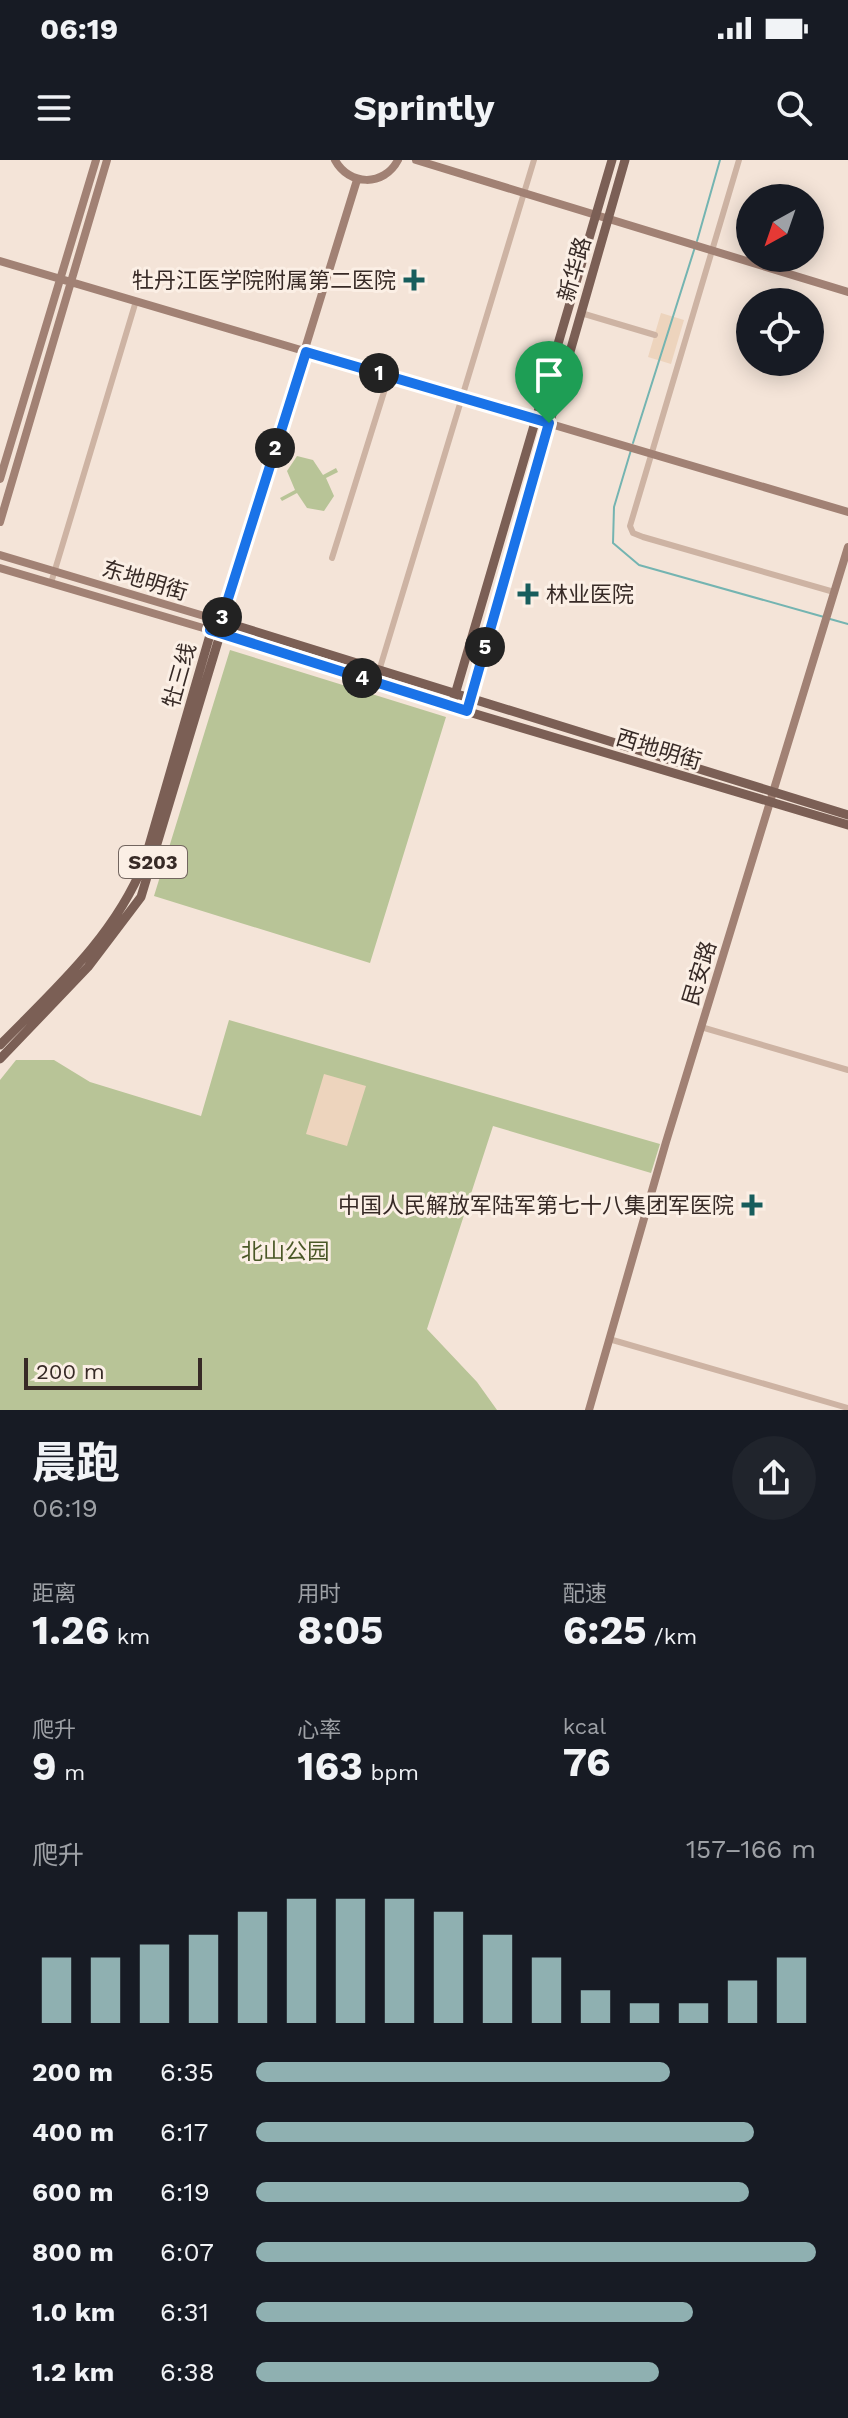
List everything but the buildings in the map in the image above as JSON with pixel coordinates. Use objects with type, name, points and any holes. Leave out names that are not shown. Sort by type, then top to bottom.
[{"type":"main road","points":[[459,709],[543,421],[612,160]]},
{"type":"main road","name":"新华路","points":[[459,709],[543,421],[581,313],[625,160]]},
{"type":"main road","name":"牡三线","points":[[0,1045],[95,946],[133,891],[144,863],[210,630],[221,621]]},
{"type":"main road","name":"牡三线","points":[[0,1059],[88,967],[125,923],[141,897],[223,634],[221,621]]},
{"type":"main road","name":"东地明街","points":[[221,621],[463,697]]},
{"type":"main road","name":"东地明街","points":[[210,630],[459,709]]},
{"type":"main road","name":"西地明街","points":[[463,697],[771,796],[848,825]]},
{"type":"main road","name":"西地明街","points":[[459,709],[848,815]]},
{"type":"street","points":[[0,479],[96,160]]},
{"type":"street","points":[[0,522],[107,160]]},
{"type":"street","points":[[335,160],[347,175],[357,180],[379,178],[398,160]]},
{"type":"street","points":[[416,160],[711,253],[848,292]]},
{"type":"street","points":[[379,671],[534,160]]},
{"type":"street","points":[[739,160],[630,526],[633,533],[834,592]]},
{"type":"street","points":[[221,621],[357,180]]},
{"type":"street","points":[[0,261],[848,512]]},
{"type":"street","points":[[51,583],[136,301]]},
{"type":"street","points":[[581,313],[655,335]]},
{"type":"street","points":[[332,558],[389,376]]},
{"type":"street","name":"民安路","points":[[589,1410],[701,1027],[848,547]]},
{"type":"street","name":"东地明街","points":[[0,555],[221,621]]},
{"type":"street","name":"东地明街","points":[[0,568],[210,630]]},
{"type":"street","points":[[701,1027],[848,1070]]},
{"type":"street","points":[[609,1339],[848,1408]]},
{"type":"green space","points":[[297,456],[313,460],[323,475],[336,468],[338,472],[326,478],[334,496],[324,511],[307,508],[297,493],[282,501],[280,498],[295,490],[287,471]]},
{"type":"green space","points":[[230,650],[446,717],[370,963],[154,896]]},
{"type":"green space","name":"北山公园","points":[[229,1020],[660,1144],[651,1173],[493,1126],[427,1329],[477,1382],[497,1410],[0,1410],[0,1080],[16,1060],[54,1060],[90,1082],[201,1116]]},
{"type":"shaded area","points":[[661,313],[684,320],[671,364],[648,357]]},
{"type":"shaded area","points":[[324,1074],[366,1086],[347,1146],[306,1134]]},
{"type":"waterway","points":[[697,241],[720,160]]},
{"type":"waterway","points":[[633,443],[695,247]]},
{"type":"waterway","points":[[631,450],[614,507],[613,543],[639,565],[824,617]]},
{"type":"waterway","points":[[830,619],[848,624]]},
{"type":"place","name":"牡丹江医学院附属第二医院","points":[[414,280]]},
{"type":"place","name":"林业医院","points":[[528,594]]},
{"type":"place","name":"中国人民解放军陆军第七十八集团军医院","points":[[752,1205]]},
{"type":"route","points":[[306,352],[549,423],[467,711],[210,630],[221,621],[306,352]]}]
